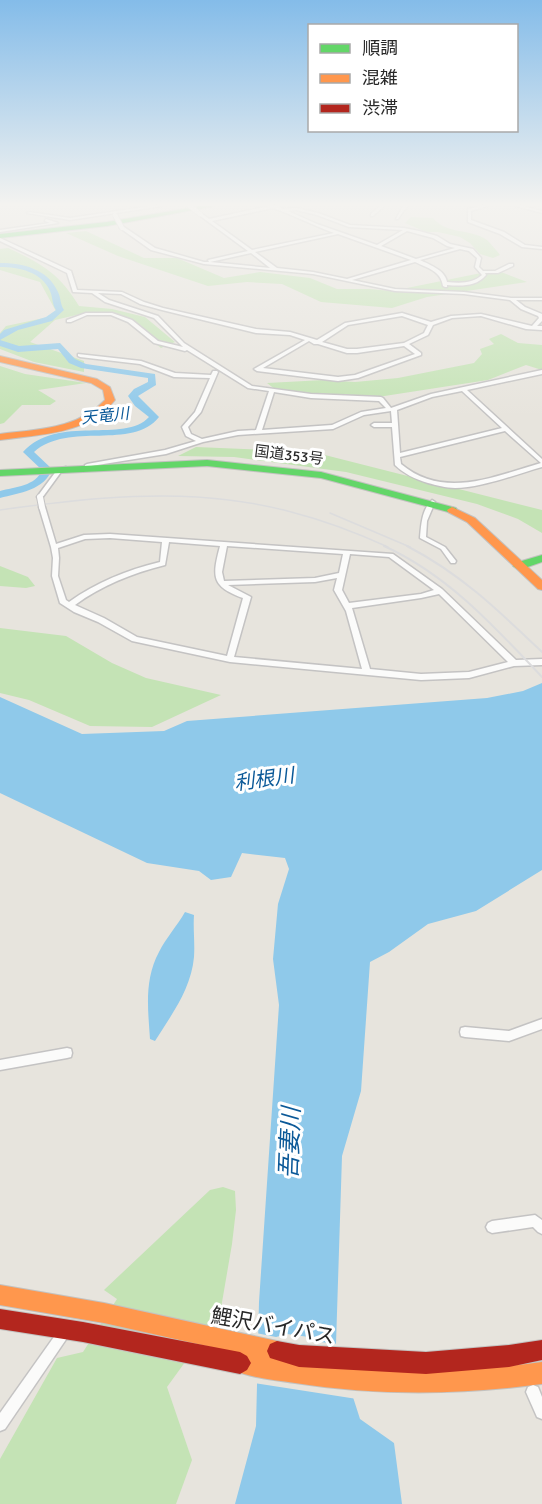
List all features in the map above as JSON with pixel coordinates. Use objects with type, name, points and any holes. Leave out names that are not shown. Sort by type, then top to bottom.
[{"type":"main road","points":[[0,359],[94,381],[107,389],[110,400],[103,412],[83,422],[0,437]]},
{"type":"main road","name":"国道353号","points":[[0,473],[50,472],[196,462],[311,473],[449,508],[471,520],[542,586]]},
{"type":"main road","points":[[519,566],[542,558]]},
{"type":"main road","name":"鯉沢バイパス","points":[[0,1295],[67,1304],[104,1315],[299,1356],[426,1363],[509,1356],[542,1350]]},
{"type":"main road","points":[[0,1319],[67,1328],[292,1373],[386,1384],[519,1377],[542,1372]]},
{"type":"street","points":[[70,276],[75,291],[122,293],[142,303],[162,309],[256,331],[290,334],[307,341],[357,351],[405,344],[426,334],[431,324]]},
{"type":"street","points":[[332,276],[395,290],[511,299],[542,299]]},
{"type":"street","points":[[349,279],[360,276]]},
{"type":"street","points":[[442,276],[446,283],[445,293]]},
{"type":"street","points":[[446,283],[479,282],[483,276]]},
{"type":"street","points":[[94,293],[107,301],[156,317],[176,339],[217,368],[250,387],[311,396],[381,399],[391,409],[395,425],[398,465],[420,478],[456,486],[542,464]]},
{"type":"street","points":[[511,299],[540,315],[542,318],[534,326]]},
{"type":"street","points":[[69,321],[86,314],[112,314],[130,321],[156,342],[197,352]]},
{"type":"street","points":[[316,343],[347,324],[402,314],[431,324],[451,317],[481,315],[526,327],[542,328]]},
{"type":"street","points":[[307,341],[257,369],[313,377],[356,377],[419,354],[405,344]]},
{"type":"street","points":[[80,355],[141,363],[174,375],[213,377]]},
{"type":"street","points":[[202,441],[188,435],[185,427],[198,412],[217,368]]},
{"type":"street","points":[[542,372],[431,396],[391,409],[363,413],[333,427],[259,430],[202,441],[166,452],[50,472],[40,497],[54,547],[57,587],[63,600],[135,639],[230,658],[421,677],[475,674],[514,663],[542,662]]},
{"type":"street","points":[[463,389],[542,464]]},
{"type":"street","points":[[259,430],[272,390]]},
{"type":"street","points":[[374,425],[395,425]]},
{"type":"street","points":[[397,456],[505,429]]},
{"type":"street","points":[[432,502],[424,521],[423,538],[444,548],[453,561]]},
{"type":"street","points":[[54,547],[84,537],[166,540],[391,555],[440,591],[514,663]]},
{"type":"street","points":[[70,605],[119,577],[163,563],[166,540]]},
{"type":"street","points":[[224,544],[217,566],[220,583],[229,591],[247,597],[230,658]]},
{"type":"street","points":[[347,552],[338,590],[347,606],[366,670]]},
{"type":"street","points":[[220,583],[315,580],[340,575]]},
{"type":"street","points":[[347,606],[421,596],[440,591]]},
{"type":"street","points":[[465,1032],[509,1036],[542,1024]]},
{"type":"street","points":[[0,1065],[67,1053]]},
{"type":"street","points":[[492,1227],[536,1221],[542,1228]]},
{"type":"street","points":[[0,1424],[67,1328]]},
{"type":"street","points":[[533,1392],[542,1412]]},
{"type":"green space","points":[[21,276],[56,276],[79,306],[112,309],[145,317],[175,342],[161,348],[121,316],[85,313],[55,320],[30,342],[84,361],[84,372],[34,362],[0,349],[0,333],[6,326],[58,315],[40,282]]},
{"type":"green space","points":[[179,276],[224,278],[295,276],[310,278],[337,289],[392,291],[465,276],[512,276],[527,282],[427,297],[392,308],[321,302],[282,284],[247,282],[208,286]]},
{"type":"green space","points":[[501,334],[518,343],[542,345],[542,370],[526,365],[488,380],[365,399],[276,390],[267,383],[324,380],[355,382],[398,378],[474,363],[482,354],[480,349],[494,344],[489,339]]},
{"type":"green space","points":[[0,366],[25,374],[86,383],[38,390],[56,401],[50,405],[22,405],[4,423],[0,424]]},
{"type":"green space","points":[[196,447],[313,452],[542,510],[542,533],[518,519],[477,504],[346,472],[234,457],[178,456]]},
{"type":"green space","points":[[0,566],[28,577],[35,586],[26,588],[0,586]]},
{"type":"green space","points":[[0,628],[66,636],[112,663],[146,678],[221,695],[152,727],[90,726],[29,700],[0,693]]},
{"type":"green space","points":[[223,1187],[235,1191],[236,1210],[220,1314],[167,1387],[192,1460],[176,1504],[0,1504],[0,1459],[57,1358],[83,1352],[117,1299],[104,1290],[210,1190]]},
{"type":"water","points":[[542,683],[542,870],[476,911],[428,924],[389,952],[370,962],[361,1091],[342,1156],[336,1344],[360,1419],[394,1443],[402,1504],[235,1504],[256,1426],[259,1302],[279,1005],[273,959],[278,904],[289,869],[285,858],[242,853],[231,877],[211,880],[199,871],[147,863],[0,793],[0,697],[82,734],[164,731],[187,721],[487,698],[523,691]]},
{"type":"water","points":[[185,912],[194,915],[192,969],[180,1001],[155,1041],[150,1039],[148,1017],[151,973],[162,947]]},
{"type":"pier","points":[[256,1333],[276,1337],[287,1334],[309,1337],[311,1341],[339,1344],[357,1399],[254,1383]]},
{"type":"waterway","name":"天竜川","points":[[0,338],[15,328],[49,319],[60,310],[51,285],[42,276]]},
{"type":"waterway","name":"天竜川","points":[[0,343],[18,349],[60,346],[72,361],[84,366],[152,376],[153,383],[137,391],[133,396],[138,404],[154,417],[147,425],[134,429],[76,433],[40,442],[28,452],[47,469],[45,476],[28,487],[0,495]]},
{"type":"railway","points":[[0,510],[103,498],[197,497],[243,502],[289,511],[337,526],[388,547]]},
{"type":"railway","points":[[330,513],[410,547]]},
{"type":"railway","points":[[384,546],[407,558],[450,587],[488,621],[542,677]]},
{"type":"railway","points":[[407,546],[445,568],[462,581],[542,652]]},
{"type":"traffic: fast","points":[[0,473],[207,463],[321,475],[452,510]]},
{"type":"traffic: fast","points":[[519,566],[542,558]]},
{"type":"traffic: slow","points":[[0,359],[94,381],[107,389],[110,400],[100,411],[74,425],[0,437]]},
{"type":"traffic: slow","points":[[452,510],[471,520],[542,586]]},
{"type":"traffic: slow","points":[[0,1295],[104,1313],[277,1351]]},
{"type":"traffic: slow","points":[[240,1363],[316,1376],[390,1382],[464,1382],[542,1373]]},
{"type":"traffic: jam","points":[[0,1319],[83,1332],[240,1363]]},
{"type":"traffic: jam","points":[[277,1351],[299,1356],[426,1363],[509,1356],[542,1350]]},
{"type":"water label","name":"利根川","points":[[264,779]]},
{"type":"water label","name":"吾妻川","points":[[290,1143]]}]
